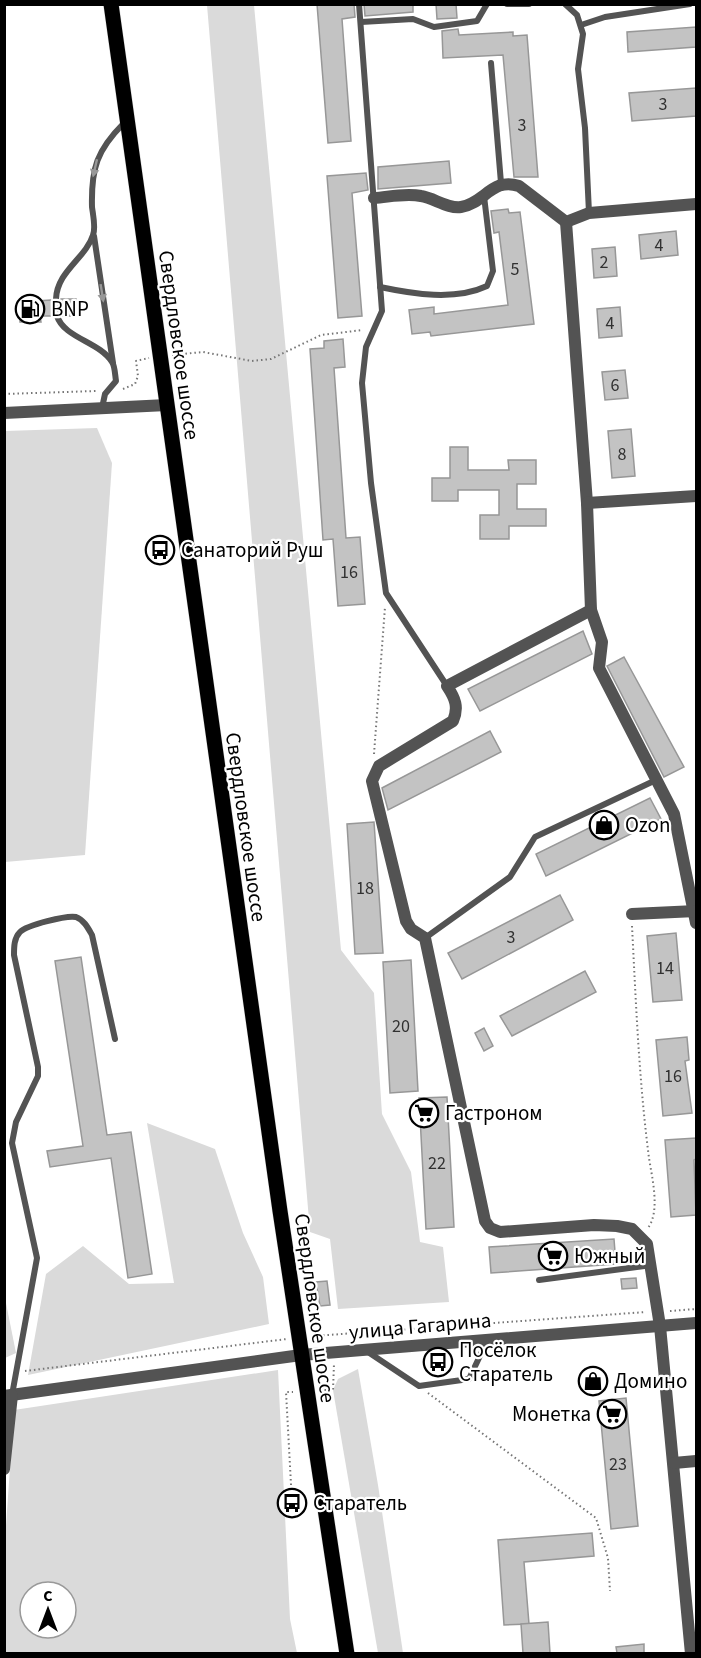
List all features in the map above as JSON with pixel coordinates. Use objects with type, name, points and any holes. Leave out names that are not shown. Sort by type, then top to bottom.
[{"type":"main road","name":"Свердловское шоссе","points":[[111,4],[190,584],[298,1337],[347,1653]]},
{"type":"street","points":[[374,198],[418,195],[454,207],[469,204],[501,183],[519,186],[566,222],[587,503],[591,610],[602,642],[599,668],[674,814],[696,915],[632,914]]},
{"type":"street","points":[[566,222],[589,213],[696,204]]},
{"type":"street","points":[[4,413],[167,405]]},
{"type":"street","points":[[587,503],[696,496]]},
{"type":"street","points":[[591,610],[447,686],[456,699],[456,713],[453,721],[380,766],[372,781],[406,921],[411,929],[425,938],[485,1221],[490,1228],[500,1232],[594,1225],[617,1226],[633,1229],[647,1244],[652,1264],[660,1326],[692,1614],[691,1653]]},
{"type":"street","name":"улица Гагарина","points":[[8,1396],[301,1355],[696,1323]]},
{"type":"street","points":[[4,1470],[8,1396]]},
{"type":"street","points":[[674,1463],[696,1461]]},
{"type":"lane","points":[[359,4],[382,311],[372,329],[363,367],[362,383],[371,483],[386,592],[447,686]]},
{"type":"lane","points":[[361,22],[413,18],[434,27],[468,24],[477,21],[487,4]]},
{"type":"lane","points":[[507,4],[529,4]]},
{"type":"lane","points":[[565,4],[573,10],[583,34],[578,69],[585,128],[589,213]]},
{"type":"lane","points":[[581,25],[605,17],[690,4]]},
{"type":"lane","points":[[491,63],[501,183]]},
{"type":"lane","points":[[102,409],[103,399],[116,381],[93,235],[92,185],[96,161],[112,136],[127,121]]},
{"type":"lane","points":[[380,287],[430,294],[475,291],[487,286],[493,271],[484,196]]},
{"type":"lane","points":[[56,299],[57,290],[63,278],[93,235]]},
{"type":"lane","points":[[57,316],[62,326],[98,348],[113,363]]},
{"type":"lane","points":[[425,938],[510,876],[535,837],[656,780]]},
{"type":"lane","points":[[8,1396],[16,1372],[37,1258],[12,1143],[16,1122],[38,1076],[37,1055],[14,955],[14,945],[19,934],[27,927],[69,917],[85,922],[92,935],[115,1039]]},
{"type":"lane","points":[[539,1280],[652,1264]]},
{"type":"lane","points":[[365,1350],[419,1386],[469,1379],[487,1340]]},
{"type":"path","points":[[4,394],[130,388],[138,376],[136,361],[203,352],[252,361],[271,359],[321,335],[372,329]]},
{"type":"path","points":[[374,757],[386,592]]},
{"type":"path","points":[[632,914],[639,1082],[652,1179],[654,1219],[649,1228],[640,1235]]},
{"type":"path","points":[[16,1372],[298,1337],[696,1309]]},
{"type":"path","points":[[419,1386],[596,1518],[608,1558],[610,1591]]},
{"type":"shaded area","points":[[207,5],[254,5],[341,950],[374,993],[382,1114],[411,1172],[420,1242],[443,1247],[449,1302],[338,1309],[330,1239],[310,1232]]},
{"type":"shaded area","points":[[97,428],[112,463],[85,855],[5,862],[5,431]]},
{"type":"shaded area","points":[[147,1123],[215,1149],[243,1233],[263,1277],[269,1324],[28,1375],[46,1274],[83,1246],[129,1284],[174,1283]]},
{"type":"shaded area","points":[[5,1298],[16,1353],[4,1358]]},
{"type":"shaded area","points":[[358,1369],[403,1653],[378,1653],[333,1390],[338,1379]]},
{"type":"shaded area","points":[[278,1370],[290,1619],[297,1653],[5,1654],[5,1540],[14,1410]]},
{"type":"building","points":[[317,4],[354,4],[355,17],[342,19],[351,141],[328,143]]},
{"type":"building","points":[[364,4],[413,4],[413,12],[365,16]]},
{"type":"building","points":[[436,4],[456,4],[457,18],[437,19]]},
{"type":"building","points":[[696,27],[696,47],[628,52],[627,32]]},
{"type":"building","points":[[458,29],[459,35],[513,32],[513,36],[527,35],[538,177],[514,177],[503,55],[443,58],[442,31]]},
{"type":"building","points":[[696,88],[696,116],[632,121],[629,93]]},
{"type":"building","points":[[449,161],[451,183],[378,189],[378,167]]},
{"type":"building","points":[[366,173],[368,190],[352,193],[362,316],[338,318],[327,176]]},
{"type":"building","points":[[508,209],[509,213],[520,212],[534,324],[431,336],[430,332],[412,334],[409,310],[434,307],[434,314],[508,305],[499,232],[494,233],[491,211]]},
{"type":"building","points":[[676,231],[678,255],[641,259],[639,235]]},
{"type":"building","points":[[615,247],[617,276],[594,278],[592,249]]},
{"type":"building","points":[[61,299],[76,299],[76,316],[63,316],[57,311],[52,316],[40,316],[41,322],[20,322],[20,302],[51,300],[56,304]]},
{"type":"building","points":[[620,307],[622,336],[599,338],[597,309]]},
{"type":"building","points":[[343,339],[345,367],[334,368],[346,538],[360,537],[365,604],[338,606],[333,539],[323,540],[310,349],[324,348],[324,341]]},
{"type":"building","points":[[625,370],[628,398],[605,400],[602,372]]},
{"type":"building","points":[[631,429],[635,476],[612,478],[608,431]]},
{"type":"building","points":[[450,447],[468,447],[468,470],[509,470],[508,460],[536,460],[536,484],[517,484],[517,509],[546,509],[546,526],[509,526],[509,539],[480,539],[480,515],[499,515],[499,490],[458,490],[458,501],[432,501],[432,478],[450,478]]},
{"type":"building","points":[[583,631],[592,654],[480,711],[468,689]]},
{"type":"building","points":[[624,657],[684,767],[664,777],[607,666]]},
{"type":"building","points":[[490,731],[501,752],[388,810],[382,788]]},
{"type":"building","points":[[650,798],[661,819],[546,876],[536,854]]},
{"type":"building","points":[[374,822],[383,953],[355,954],[347,824]]},
{"type":"building","points":[[560,895],[573,920],[462,979],[448,953]]},
{"type":"building","points":[[676,933],[682,1000],[653,1002],[647,936]]},
{"type":"building","points":[[81,957],[107,1135],[131,1132],[152,1274],[128,1278],[111,1158],[50,1167],[47,1151],[83,1146],[55,961]]},
{"type":"building","points":[[411,960],[418,1091],[390,1093],[383,962]]},
{"type":"building","points":[[585,971],[596,992],[512,1036],[500,1016]]},
{"type":"building","points":[[484,1028],[493,1046],[484,1051],[475,1033]]},
{"type":"building","points":[[687,1037],[689,1060],[685,1061],[692,1113],[663,1116],[656,1040]]},
{"type":"building","points":[[447,1097],[454,1227],[426,1229],[419,1098]]},
{"type":"building","points":[[696,1138],[696,1159],[694,1160],[696,1215],[671,1217],[665,1140]]},
{"type":"building","name":"Южный","points":[[614,1239],[616,1264],[491,1273],[489,1247]]},
{"type":"building","points":[[636,1278],[637,1288],[622,1289],[621,1279]]},
{"type":"building","points":[[327,1281],[330,1305],[320,1306],[316,1282]]},
{"type":"building","name":"Домино","points":[[600,1375],[601,1385],[586,1386],[585,1376]]},
{"type":"building","points":[[626,1398],[638,1526],[611,1529],[599,1401]]},
{"type":"building","points":[[592,1533],[594,1556],[524,1562],[529,1624],[504,1625],[498,1540]]},
{"type":"building","points":[[548,1622],[550,1653],[523,1653],[521,1624]]},
{"type":"building","points":[[644,1644],[644,1653],[617,1653],[616,1647]]},
{"type":"place","name":"BNP","points":[[30,309]]},
{"type":"place","name":"Санаторий Руш","points":[[160,550]]},
{"type":"place","name":"Ozon","points":[[604,825]]},
{"type":"place","name":"Гастроном","points":[[424,1113]]},
{"type":"place","name":"Южный","points":[[553,1256]]},
{"type":"place","name":"Посёлок Старатель","points":[[438,1362]]},
{"type":"place","name":"Домино","points":[[593,1381]]},
{"type":"place","name":"Монетка","points":[[612,1414]]},
{"type":"place","name":"Старатель","points":[[292,1503]]}]
